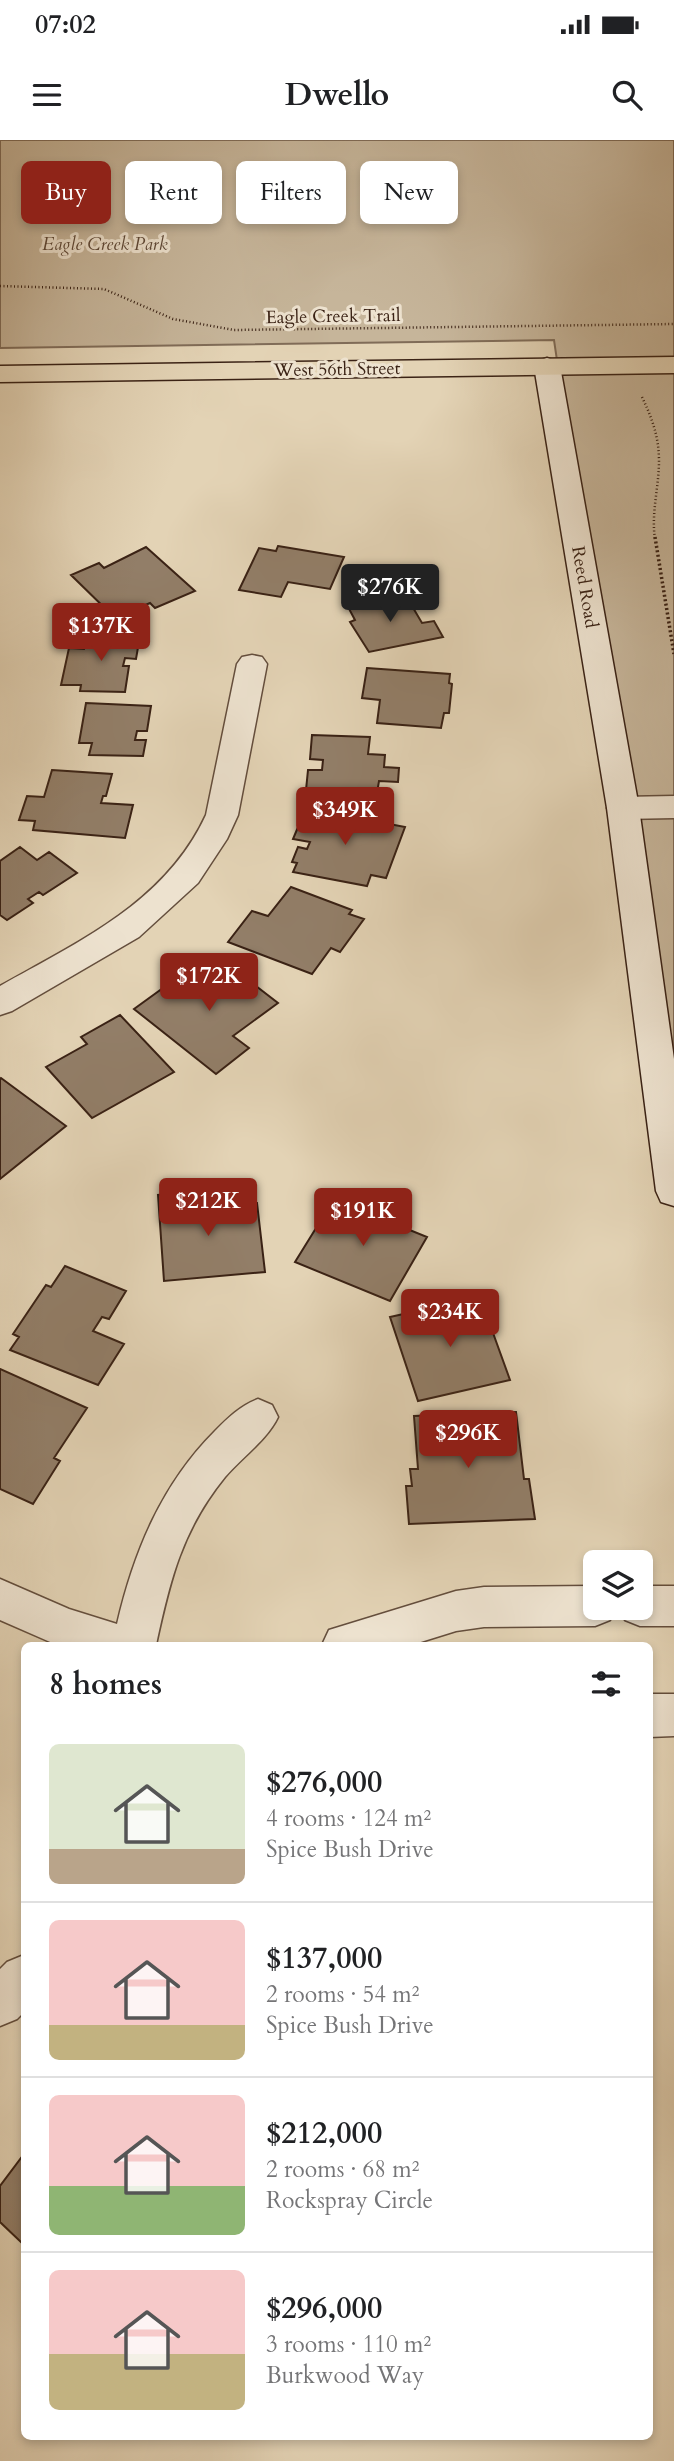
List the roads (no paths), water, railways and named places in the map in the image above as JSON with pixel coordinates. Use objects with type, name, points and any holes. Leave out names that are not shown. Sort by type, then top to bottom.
[{"type":"main road","name":"West 56th Street","points":[[0,374],[674,365]]},
{"type":"main road","name":"Reed Road","points":[[547,366],[623,808],[674,1191]]},
{"type":"main road","points":[[0,1002],[127,929],[187,875],[211,839],[222,815],[252,664]]},
{"type":"main road","points":[[623,808],[674,807]]},
{"type":"main road","points":[[135,1642],[154,1564],[186,1498],[234,1437],[258,1417]]},
{"type":"main road","points":[[0,1599],[63,1627],[110,1642]]},
{"type":"main road","points":[[354,1642],[456,1611],[485,1607],[583,1606]]},
{"type":"main road","points":[[653,1606],[674,1606]]},
{"type":"main road","points":[[653,1716],[674,1715]]},
{"type":"main road","points":[[0,2002],[21,1982]]},
{"type":"park label","name":"Eagle Creek Park","points":[[105,244]]}]
